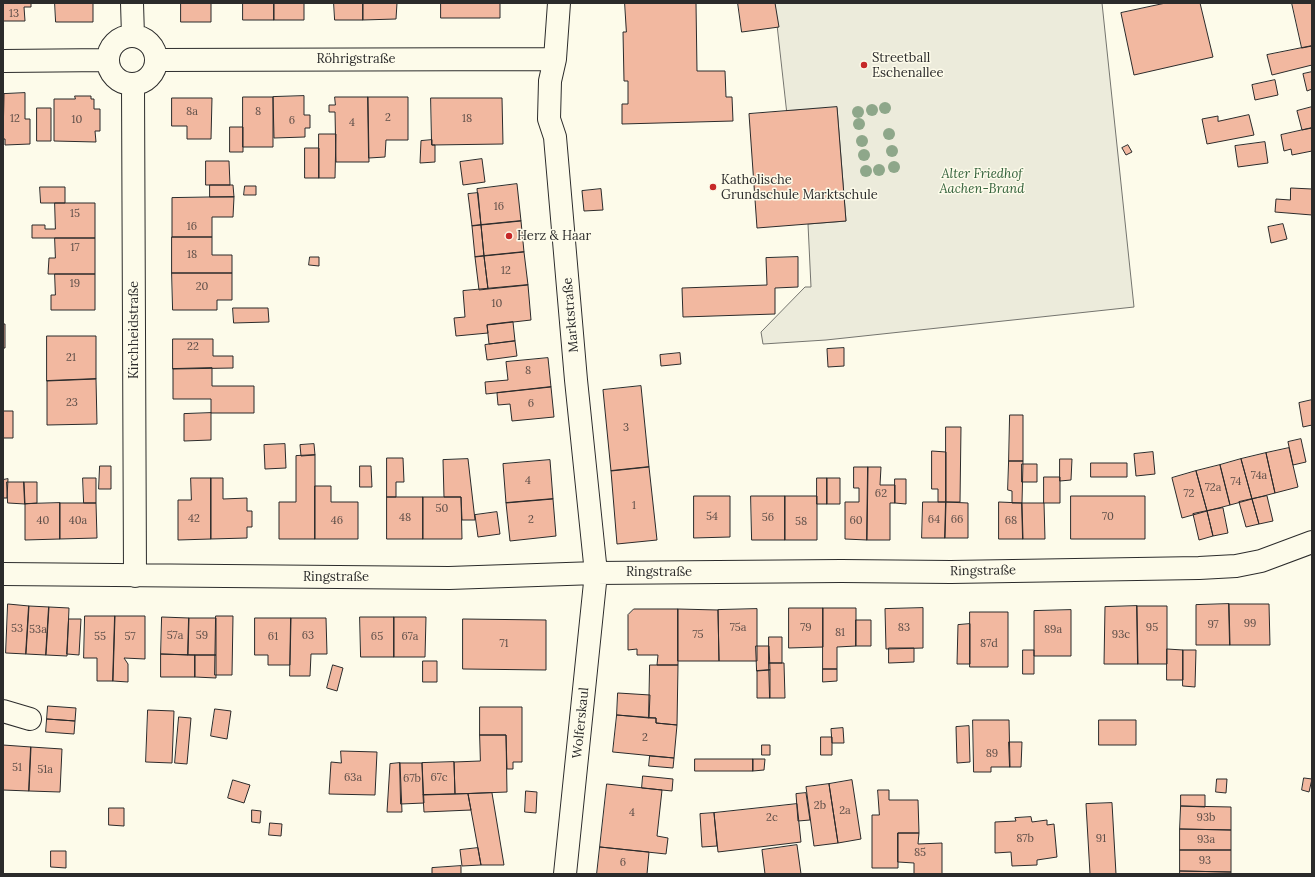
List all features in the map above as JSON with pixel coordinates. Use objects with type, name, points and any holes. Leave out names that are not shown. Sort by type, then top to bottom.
[{"type":"street","points":[[132,3],[132,36]]},
{"type":"street","name":"Marktstraße","points":[[559,3],[555,59],[550,81],[549,119],[555,136],[576,380],[596,573]]},
{"type":"street","points":[[132,36],[141,38],[148,42],[154,50],[156,60],[155,69],[151,76],[142,83],[133,84],[127,84],[119,81],[113,75],[108,65],[111,49],[116,42],[132,36]]},
{"type":"street","name":"Röhrigstraße","points":[[156,60],[555,59]]},
{"type":"street","points":[[3,61],[108,60]]},
{"type":"street","name":"Kirchheidstraße","points":[[133,84],[135,576]]},
{"type":"street","name":"Ringstraße","points":[[3,574],[449,578],[596,573],[833,571],[951,572],[1199,568],[1236,566],[1261,561],[1312,542]]},
{"type":"street","name":"Wolferskaul","points":[[565,874],[596,573]]},
{"type":"street","points":[[3,711],[30,719]]},
{"type":"green space","name":"Alter Friedhof Aachen-Brand","points":[[775,3],[1102,3],[1134,307],[826,340],[763,344],[761,332],[805,287],[811,287],[808,224],[846,221],[837,108],[787,111]]},
{"type":"building","points":[[3,3],[31,3],[31,7],[24,7],[25,21],[3,21]]},
{"type":"building","points":[[55,3],[93,3],[93,22],[56,22]]},
{"type":"building","points":[[181,3],[211,3],[211,22],[181,22]]},
{"type":"building","points":[[243,3],[274,3],[274,20],[243,20]]},
{"type":"building","points":[[274,3],[304,3],[304,20],[274,20]]},
{"type":"building","points":[[334,3],[363,3],[363,20],[335,20]]},
{"type":"building","points":[[363,3],[397,3],[396,19],[363,20]]},
{"type":"building","points":[[441,3],[500,3],[500,18],[441,18]]},
{"type":"building","points":[[625,3],[696,3],[697,71],[725,71],[726,97],[732,97],[733,121],[622,124],[622,104],[628,104],[628,81],[624,81],[623,32],[626,32]]},
{"type":"building","points":[[738,3],[775,3],[779,27],[742,32]]},
{"type":"building","points":[[1166,3],[1200,3],[1213,57],[1134,75],[1121,13]]},
{"type":"building","points":[[1292,3],[1312,3],[1312,46],[1302,48]]},
{"type":"building","points":[[1312,46],[1312,65],[1272,75],[1267,55]]},
{"type":"building","points":[[1312,72],[1312,89],[1307,91],[1303,74]]},
{"type":"building","points":[[1275,80],[1278,95],[1255,100],[1252,85]]},
{"type":"building","points":[[25,93],[25,119],[30,119],[30,144],[5,145],[5,139],[3,139],[4,94]]},
{"type":"building","points":[[75,96],[91,96],[91,99],[94,99],[94,109],[100,109],[100,131],[95,131],[96,142],[54,141],[54,99],[75,99]]},
{"type":"building","points":[[304,96],[304,115],[310,115],[310,128],[305,128],[305,137],[274,138],[273,97]]},
{"type":"building","points":[[243,97],[273,97],[273,147],[243,147]]},
{"type":"building","points":[[335,97],[368,97],[369,162],[336,162],[335,112],[329,112],[329,105],[335,105]]},
{"type":"building","points":[[368,97],[408,97],[408,140],[386,140],[385,157],[369,158]]},
{"type":"building","points":[[172,98],[212,98],[211,139],[187,139],[187,126],[172,126]]},
{"type":"building","points":[[431,98],[502,98],[503,144],[432,145]]},
{"type":"building","points":[[837,107],[846,221],[757,228],[749,114]]},
{"type":"building","points":[[1312,107],[1312,128],[1302,130],[1297,111]]},
{"type":"building","points":[[37,108],[51,108],[51,141],[37,141]]},
{"type":"building","points":[[1249,115],[1254,135],[1207,144],[1202,119],[1218,116],[1218,121]]},
{"type":"building","points":[[230,127],[243,127],[243,152],[230,152]]},
{"type":"building","points":[[1312,128],[1312,151],[1292,155],[1291,149],[1284,151],[1281,135]]},
{"type":"building","points":[[319,134],[336,134],[335,178],[319,178]]},
{"type":"building","points":[[432,140],[432,145],[435,145],[435,162],[420,163],[421,141]]},
{"type":"building","points":[[1265,142],[1268,163],[1238,167],[1235,146]]},
{"type":"building","points":[[1128,145],[1132,152],[1126,155],[1122,148]]},
{"type":"building","points":[[305,148],[319,148],[319,178],[305,178]]},
{"type":"building","points":[[482,159],[485,182],[463,185],[460,162]]},
{"type":"building","points":[[206,161],[229,161],[230,185],[206,185]]},
{"type":"building","points":[[517,184],[521,221],[481,225],[477,189]]},
{"type":"building","points":[[210,185],[233,185],[234,197],[210,197]]},
{"type":"building","points":[[245,186],[256,186],[256,195],[244,195]]},
{"type":"building","points":[[40,187],[65,187],[65,203],[41,203]]},
{"type":"building","points":[[1291,188],[1312,189],[1312,215],[1275,212],[1276,199],[1290,200]]},
{"type":"building","points":[[601,189],[603,210],[584,211],[582,191]]},
{"type":"building","points":[[478,193],[481,225],[472,226],[468,194]]},
{"type":"building","points":[[234,197],[233,217],[212,217],[212,237],[172,237],[172,198]]},
{"type":"building","points":[[55,203],[95,203],[95,238],[32,238],[32,225],[45,225],[45,229],[55,229]]},
{"type":"building","points":[[521,221],[524,252],[484,256],[481,225]]},
{"type":"building","points":[[1283,224],[1287,239],[1271,243],[1268,227]]},
{"type":"building","points":[[481,225],[484,256],[475,257],[472,226]]},
{"type":"building","points":[[172,237],[212,237],[212,255],[232,255],[232,273],[172,273]]},
{"type":"building","points":[[55,238],[95,238],[95,274],[48,274],[49,258],[55,258]]},
{"type":"building","points":[[524,252],[528,285],[488,289],[484,256]]},
{"type":"building","points":[[484,256],[488,289],[479,290],[475,257]]},
{"type":"building","points":[[310,257],[319,257],[319,266],[309,265]]},
{"type":"building","points":[[798,257],[798,287],[775,288],[775,314],[683,317],[682,288],[767,285],[766,258]]},
{"type":"building","points":[[172,273],[232,273],[232,300],[217,300],[217,310],[173,310]]},
{"type":"building","points":[[55,274],[95,274],[95,310],[51,310],[51,295],[55,295]]},
{"type":"building","points":[[528,285],[531,320],[487,325],[488,333],[456,336],[454,318],[465,317],[463,291]]},
{"type":"building","points":[[233,308],[268,308],[269,322],[234,323]]},
{"type":"building","points":[[513,322],[515,341],[489,344],[487,325]]},
{"type":"building","points":[[3,324],[5,324],[5,348],[3,348]]},
{"type":"building","points":[[47,336],[96,336],[96,379],[47,381]]},
{"type":"building","points":[[173,339],[213,339],[213,356],[233,356],[233,368],[173,369]]},
{"type":"building","points":[[515,341],[517,356],[487,360],[485,345]]},
{"type":"building","points":[[844,348],[844,366],[828,367],[827,349]]},
{"type":"building","points":[[680,353],[681,364],[661,366],[660,355]]},
{"type":"building","points":[[548,358],[551,387],[486,394],[485,382],[508,380],[506,362]]},
{"type":"building","points":[[212,368],[212,386],[254,386],[254,413],[211,413],[211,399],[173,399],[173,369]]},
{"type":"building","points":[[96,379],[97,424],[47,425],[47,381]]},
{"type":"building","points":[[641,386],[649,467],[611,471],[603,390]]},
{"type":"building","points":[[551,387],[554,417],[512,421],[510,404],[498,405],[497,393]]},
{"type":"building","points":[[1312,400],[1312,425],[1303,427],[1299,403]]},
{"type":"building","points":[[3,411],[13,411],[13,438],[3,438]]},
{"type":"building","points":[[211,413],[211,440],[184,441],[184,414]]},
{"type":"building","points":[[1010,415],[1023,415],[1023,461],[1009,461]]},
{"type":"building","points":[[946,427],[961,427],[960,502],[946,502]]},
{"type":"building","points":[[1301,439],[1306,462],[1293,465],[1288,442]]},
{"type":"building","points":[[285,444],[286,468],[265,469],[264,445]]},
{"type":"building","points":[[314,444],[315,455],[301,456],[300,445]]},
{"type":"building","points":[[1289,448],[1298,487],[1275,493],[1266,453]]},
{"type":"building","points":[[932,451],[946,452],[946,502],[938,502],[938,489],[932,489]]},
{"type":"building","points":[[1153,452],[1155,474],[1136,476],[1134,454]]},
{"type":"building","points":[[1266,453],[1275,493],[1252,499],[1241,459]]},
{"type":"building","points":[[315,455],[315,539],[279,539],[279,502],[296,502],[296,456]]},
{"type":"building","points":[[387,458],[403,458],[404,482],[396,482],[396,497],[387,497]]},
{"type":"building","points":[[468,459],[475,520],[462,520],[461,497],[444,497],[443,460]]},
{"type":"building","points":[[1060,459],[1072,459],[1071,480],[1060,481]]},
{"type":"building","points":[[1241,459],[1252,499],[1230,505],[1220,465]]},
{"type":"building","points":[[550,460],[553,499],[506,503],[503,464]]},
{"type":"building","points":[[1009,461],[1023,461],[1022,503],[1012,503],[1012,491],[1008,490]]},
{"type":"building","points":[[1091,463],[1127,463],[1127,477],[1091,477]]},
{"type":"building","points":[[1022,464],[1037,464],[1037,482],[1022,482]]},
{"type":"building","points":[[1220,465],[1230,505],[1207,511],[1196,471]]},
{"type":"building","points":[[100,466],[111,466],[111,489],[99,489]]},
{"type":"building","points":[[360,466],[371,466],[372,487],[360,487]]},
{"type":"building","points":[[649,467],[657,540],[617,544],[611,471]]},
{"type":"building","points":[[854,467],[868,467],[867,540],[845,539],[845,502],[859,502],[859,488],[854,488]]},
{"type":"building","points":[[868,467],[881,467],[880,485],[895,485],[895,503],[890,503],[890,540],[867,540]]},
{"type":"building","points":[[1196,471],[1207,511],[1182,518],[1172,478]]},
{"type":"building","points":[[1044,477],[1060,477],[1060,503],[1044,503]]},
{"type":"building","points":[[83,478],[96,478],[96,503],[84,503]]},
{"type":"building","points":[[191,478],[211,478],[211,539],[178,540],[178,500],[191,500]]},
{"type":"building","points":[[211,478],[223,478],[223,499],[247,498],[247,511],[252,511],[252,527],[247,527],[247,538],[211,539]]},
{"type":"building","points":[[817,478],[827,478],[827,504],[817,504]]},
{"type":"building","points":[[827,478],[840,478],[840,504],[827,504]]},
{"type":"building","points":[[8,479],[7,498],[3,498],[3,480]]},
{"type":"building","points":[[895,479],[906,479],[906,504],[895,503]]},
{"type":"building","points":[[7,482],[24,482],[25,504],[8,503]]},
{"type":"building","points":[[24,482],[37,482],[37,503],[25,504]]},
{"type":"building","points":[[315,486],[331,486],[331,502],[358,502],[358,539],[315,539]]},
{"type":"building","points":[[694,496],[730,496],[730,537],[694,538]]},
{"type":"building","points":[[751,496],[785,496],[785,540],[752,540]]},
{"type":"building","points":[[785,496],[817,496],[817,540],[785,540]]},
{"type":"building","points":[[1071,496],[1145,496],[1145,539],[1071,539]]},
{"type":"building","points":[[1267,496],[1273,521],[1259,524],[1252,499]]},
{"type":"building","points":[[387,497],[423,497],[423,539],[387,539]]},
{"type":"building","points":[[423,497],[461,497],[462,539],[423,539]]},
{"type":"building","points":[[553,499],[556,536],[510,541],[506,503]]},
{"type":"building","points":[[1252,499],[1259,524],[1246,527],[1239,502]]},
{"type":"building","points":[[923,502],[946,502],[945,538],[922,538]]},
{"type":"building","points":[[946,502],[968,503],[968,538],[945,538]]},
{"type":"building","points":[[999,502],[1022,503],[1023,539],[999,539]]},
{"type":"building","points":[[60,503],[60,539],[25,540],[25,504]]},
{"type":"building","points":[[60,503],[96,503],[97,538],[60,539]]},
{"type":"building","points":[[1022,503],[1044,503],[1045,539],[1023,539]]},
{"type":"building","points":[[1223,508],[1228,533],[1213,536],[1207,511]]},
{"type":"building","points":[[1207,511],[1213,536],[1199,540],[1193,514]]},
{"type":"building","points":[[497,512],[500,534],[478,537],[475,515]]},
{"type":"building","points":[[8,604],[29,606],[26,654],[6,653]]},
{"type":"building","points":[[1229,604],[1230,645],[1196,645],[1196,605]]},
{"type":"building","points":[[1229,604],[1269,604],[1270,645],[1230,645]]},
{"type":"building","points":[[29,606],[49,607],[46,655],[26,654]]},
{"type":"building","points":[[1137,606],[1138,664],[1104,664],[1105,607]]},
{"type":"building","points":[[1137,606],[1167,606],[1167,664],[1138,664]]},
{"type":"building","points":[[49,607],[69,608],[67,656],[46,655]]},
{"type":"building","points":[[789,608],[823,608],[823,647],[789,648]]},
{"type":"building","points":[[823,608],[856,608],[856,646],[837,647],[837,669],[823,669]]},
{"type":"building","points":[[923,608],[923,648],[886,649],[885,609]]},
{"type":"building","points":[[634,609],[678,609],[678,665],[657,665],[658,655],[637,655],[637,649],[628,650],[628,615]]},
{"type":"building","points":[[678,609],[718,610],[719,661],[678,661]]},
{"type":"building","points":[[757,609],[757,661],[719,661],[718,610]]},
{"type":"building","points":[[1071,610],[1071,656],[1034,656],[1034,611]]},
{"type":"building","points":[[970,612],[1008,612],[1008,667],[970,667]]},
{"type":"building","points":[[85,616],[115,616],[113,681],[97,681],[97,658],[84,658]]},
{"type":"building","points":[[115,616],[145,616],[145,659],[124,658],[128,664],[128,682],[113,681]]},
{"type":"building","points":[[216,616],[233,616],[232,675],[215,675]]},
{"type":"building","points":[[162,617],[189,618],[188,655],[161,654]]},
{"type":"building","points":[[360,617],[394,617],[394,657],[361,657]]},
{"type":"building","points":[[394,617],[426,617],[425,657],[394,657]]},
{"type":"building","points":[[189,618],[216,618],[216,655],[188,655]]},
{"type":"building","points":[[255,618],[291,618],[290,665],[268,665],[268,655],[255,655]]},
{"type":"building","points":[[291,618],[326,618],[327,654],[311,654],[310,676],[290,676]]},
{"type":"building","points":[[69,619],[81,619],[79,655],[67,654]]},
{"type":"building","points":[[463,619],[546,620],[546,670],[463,669]]},
{"type":"building","points":[[856,620],[871,620],[871,646],[856,646]]},
{"type":"building","points":[[970,624],[970,664],[957,664],[958,625]]},
{"type":"building","points":[[769,637],[782,637],[782,663],[769,663]]},
{"type":"building","points":[[756,646],[769,646],[770,670],[757,671]]},
{"type":"building","points":[[889,648],[914,648],[914,662],[889,663]]},
{"type":"building","points":[[1167,649],[1183,650],[1183,680],[1167,680]]},
{"type":"building","points":[[1023,650],[1034,650],[1034,674],[1023,674]]},
{"type":"building","points":[[1183,650],[1196,650],[1195,687],[1183,686]]},
{"type":"building","points":[[161,654],[195,655],[195,677],[161,677]]},
{"type":"building","points":[[195,655],[216,655],[216,678],[195,677]]},
{"type":"building","points":[[423,661],[437,661],[437,682],[423,682]]},
{"type":"building","points":[[769,663],[784,663],[785,698],[770,698]]},
{"type":"building","points":[[333,665],[343,668],[337,691],[327,688]]},
{"type":"building","points":[[650,665],[678,665],[677,725],[656,723],[656,718],[649,718]]},
{"type":"building","points":[[823,669],[837,669],[837,681],[823,682]]},
{"type":"building","points":[[770,670],[770,698],[757,698],[757,671]]},
{"type":"building","points":[[618,693],[650,695],[649,718],[617,715]]},
{"type":"building","points":[[48,706],[76,708],[75,721],[47,719]]},
{"type":"building","points":[[480,707],[522,707],[522,762],[513,762],[513,769],[507,769],[506,735],[480,735]]},
{"type":"building","points":[[215,709],[231,711],[227,739],[211,736]]},
{"type":"building","points":[[148,710],[174,711],[172,763],[146,762]]},
{"type":"building","points":[[617,715],[656,718],[656,723],[677,725],[674,758],[613,752]]},
{"type":"building","points":[[179,717],[191,718],[187,764],[175,763]]},
{"type":"building","points":[[47,719],[75,721],[74,734],[46,732]]},
{"type":"building","points":[[973,720],[1009,720],[1010,767],[991,767],[991,772],[974,772]]},
{"type":"building","points":[[1099,720],[1136,720],[1136,745],[1099,745]]},
{"type":"building","points":[[969,726],[970,762],[957,763],[956,727]]},
{"type":"building","points":[[843,728],[844,743],[832,743],[831,729]]},
{"type":"building","points":[[480,735],[506,735],[507,792],[455,794],[454,762],[480,761]]},
{"type":"building","points":[[821,737],[832,737],[832,755],[821,755]]},
{"type":"building","points":[[1009,742],[1022,742],[1021,767],[1010,767]]},
{"type":"building","points":[[3,745],[31,747],[29,791],[3,790]]},
{"type":"building","points":[[762,745],[770,745],[770,755],[762,755]]},
{"type":"building","points":[[31,747],[62,749],[60,792],[29,791]]},
{"type":"building","points":[[341,751],[377,752],[375,795],[329,794],[331,762],[341,763]]},
{"type":"building","points":[[650,756],[674,758],[673,768],[649,766]]},
{"type":"building","points":[[695,759],[753,759],[753,771],[695,771]]},
{"type":"building","points":[[753,759],[765,759],[764,770],[753,771]]},
{"type":"building","points":[[454,762],[455,794],[423,795],[422,763]]},
{"type":"building","points":[[400,763],[402,812],[387,812],[390,764]]},
{"type":"building","points":[[400,763],[422,763],[424,803],[401,804]]},
{"type":"building","points":[[643,776],[673,779],[672,791],[642,788]]},
{"type":"building","points":[[1304,778],[1312,779],[1309,792],[1302,790]]},
{"type":"building","points":[[1217,779],[1227,779],[1226,793],[1216,792]]},
{"type":"building","points":[[233,780],[250,785],[244,803],[228,798]]},
{"type":"building","points":[[852,780],[861,839],[838,843],[829,784]]},
{"type":"building","points":[[607,784],[662,790],[657,836],[668,838],[666,854],[600,847]]},
{"type":"building","points":[[829,784],[838,843],[814,846],[806,787]]},
{"type":"building","points":[[878,790],[889,790],[889,800],[918,800],[919,833],[898,833],[898,868],[872,868],[872,815],[879,815]]},
{"type":"building","points":[[526,791],[537,792],[536,813],[525,812]]},
{"type":"building","points":[[492,793],[504,865],[481,865],[468,794]]},
{"type":"building","points":[[806,793],[810,820],[798,821],[796,794]]},
{"type":"building","points":[[468,794],[471,810],[424,812],[423,795]]},
{"type":"building","points":[[1181,795],[1205,795],[1205,807],[1181,806]]},
{"type":"building","points":[[1112,803],[1116,874],[1090,874],[1086,804]]},
{"type":"building","points":[[797,804],[801,842],[718,852],[714,813]]},
{"type":"building","points":[[1181,806],[1231,807],[1231,830],[1180,829]]},
{"type":"building","points":[[109,808],[124,808],[124,826],[109,825]]},
{"type":"building","points":[[252,810],[261,811],[260,823],[252,822]]},
{"type":"building","points":[[714,813],[717,846],[702,847],[700,814]]},
{"type":"building","points":[[1031,817],[1032,822],[1047,820],[1047,825],[1054,824],[1057,857],[1037,860],[1037,865],[1012,866],[1011,852],[995,853],[995,822],[1016,821],[1015,818]]},
{"type":"building","points":[[270,823],[282,824],[281,836],[269,835]]},
{"type":"building","points":[[1180,829],[1231,830],[1231,850],[1180,850]]},
{"type":"building","points":[[898,833],[919,833],[918,844],[942,843],[942,874],[914,874],[914,863],[898,862]]},
{"type":"building","points":[[797,845],[801,874],[765,874],[762,850]]},
{"type":"building","points":[[600,847],[649,852],[647,874],[597,874]]},
{"type":"building","points":[[478,848],[481,865],[462,866],[460,850]]},
{"type":"building","points":[[1180,850],[1231,850],[1231,872],[1180,871]]},
{"type":"building","points":[[51,851],[66,851],[66,868],[51,867]]},
{"type":"building","points":[[461,866],[461,874],[432,874],[432,868]]},
{"type":"building","points":[[1180,871],[1231,872],[1231,874],[1180,874]]},
{"type":"place","name":"Streetball Eschenallee","points":[[864,65]]},
{"type":"place","name":"Katholische Grundschule Marktschule","points":[[713,187]]},
{"type":"place","name":"Herz & Haar","points":[[509,236]]}]
